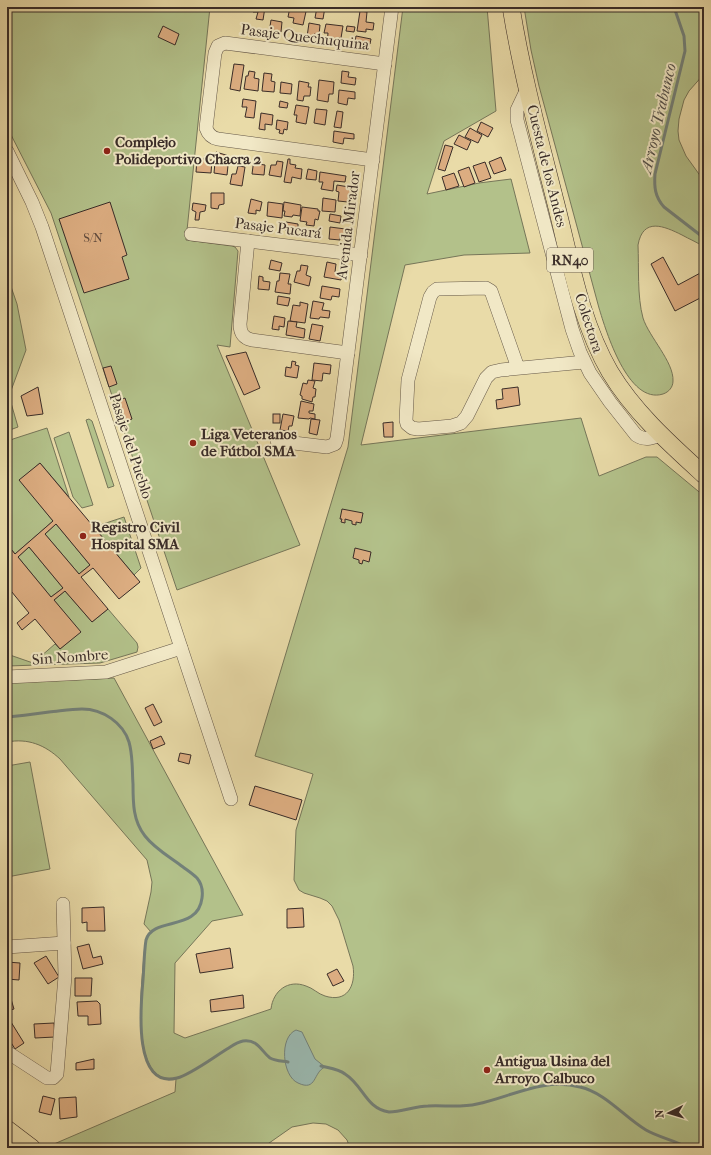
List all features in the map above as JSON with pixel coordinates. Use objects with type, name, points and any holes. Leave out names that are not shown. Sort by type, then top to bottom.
[{"type":"main road","name":"Cuesta de los Andes","points":[[511,7],[527,89],[580,299],[593,337],[608,368],[654,437],[704,475]]},
{"type":"main road","points":[[7,1129],[32,1148]]},
{"type":"street","name":"Avenida Mirador","points":[[277,441],[324,447],[333,446],[337,438],[392,7]]},
{"type":"street","name":"Pasaje Quechuquina","points":[[373,160],[218,139],[209,134],[207,124],[215,52],[216,48],[220,44],[225,43],[385,64]]},
{"type":"street","name":"Colectora","points":[[527,89],[517,110],[518,120],[572,329],[584,362],[603,393],[636,435],[641,438],[654,437]]},
{"type":"street","name":"Pasaje del Pueblo","points":[[7,151],[32,202],[42,227],[231,799]]},
{"type":"street","name":"Pasaje Pucará","points":[[191,234],[361,255]]},
{"type":"street","points":[[248,241],[240,324],[243,335],[252,340],[348,353]]},
{"type":"street","points":[[518,368],[491,291],[486,288],[437,289],[430,297],[408,375],[407,424],[412,428],[418,429],[452,426],[461,423],[484,381],[489,375],[496,371],[584,362]]},
{"type":"street","name":"Sin Nombre","points":[[7,677],[106,672],[181,648]]},
{"type":"street","points":[[7,1052],[47,1078],[51,1079],[56,1077],[58,1072],[65,976],[63,904]]},
{"type":"street","points":[[7,947],[64,943]]},
{"type":"green space","points":[[7,7],[210,7],[186,240],[232,246],[238,251],[230,347],[217,345],[300,545],[177,590],[51,213],[7,127]]},
{"type":"green space","points":[[403,7],[487,7],[496,111],[444,141],[427,194],[479,183],[511,179],[530,253],[464,255],[405,265],[361,445],[581,418],[599,476],[646,457],[657,457],[704,496],[704,1148],[350,1148],[347,1140],[338,1130],[326,1124],[313,1123],[292,1127],[262,1148],[223,1148],[214,1145],[176,1144],[166,1148],[57,1148],[54,1144],[175,1092],[176,1079],[166,1079],[161,1077],[151,1068],[145,1054],[142,1036],[141,995],[145,944],[147,937],[151,932],[144,924],[152,882],[147,860],[60,759],[42,746],[36,744],[22,741],[7,742],[7,683],[114,678],[243,915],[212,921],[175,963],[174,1033],[185,1038],[271,1009],[272,1003],[278,992],[288,985],[299,984],[306,986],[322,995],[333,998],[344,995],[351,986],[353,980],[353,966],[339,920],[332,906],[327,901],[299,890],[294,880],[296,830],[313,774],[255,756],[348,447]]},
{"type":"green space","points":[[524,7],[704,7],[704,74],[689,91],[684,100],[679,119],[678,131],[679,140],[686,156],[704,181],[704,247],[668,229],[655,226],[644,230],[638,245],[639,291],[643,318],[650,333],[666,358],[672,374],[673,383],[670,389],[663,394],[650,394],[639,388],[629,378],[620,364],[607,333],[539,86]]},
{"type":"green space","points":[[7,275],[17,304],[26,350],[9,396],[18,427],[7,431]]},
{"type":"green space","points":[[89,419],[92,421],[114,486],[108,488],[86,420]]},
{"type":"green space","points":[[47,428],[69,497],[40,463],[20,480],[53,521],[15,554],[7,544],[7,443],[13,439]]},
{"type":"green space","points":[[69,432],[93,505],[82,508],[73,497],[54,438]]},
{"type":"green space","points":[[124,517],[141,568],[134,575],[94,527]]},
{"type":"green space","points":[[56,524],[90,565],[79,574],[45,534]]},
{"type":"green space","points":[[29,547],[63,588],[51,597],[18,557]]},
{"type":"green space","points":[[65,591],[92,622],[108,609],[137,643],[137,652],[100,663],[7,666],[7,654],[33,663],[55,644],[60,649],[80,632],[54,600]]},
{"type":"green space","points":[[30,762],[50,869],[7,877],[7,766]]},
{"type":"water","points":[[296,1030],[302,1032],[315,1059],[325,1067],[321,1069],[309,1085],[298,1083],[293,1079],[286,1065],[285,1048],[287,1040]]},
{"type":"building","points":[[254,7],[265,7],[263,20],[256,19],[258,12],[253,12]]},
{"type":"building","points":[[290,7],[307,7],[303,25],[293,23],[294,18],[288,17]]},
{"type":"building","points":[[317,7],[325,7],[323,19],[315,18]]},
{"type":"building","points":[[360,11],[367,12],[366,22],[374,23],[373,30],[366,29],[366,32],[357,31]]},
{"type":"building","points":[[271,20],[282,22],[281,32],[277,31],[277,34],[269,33]]},
{"type":"building","points":[[309,23],[320,25],[319,35],[314,34],[314,37],[307,37]]},
{"type":"building","points":[[326,24],[343,26],[341,38],[337,38],[336,46],[327,44],[328,33],[324,33]]},
{"type":"building","points":[[163,26],[179,34],[175,45],[158,37]]},
{"type":"building","points":[[347,26],[355,27],[354,32],[346,31]]},
{"type":"building","points":[[356,36],[371,39],[370,44],[363,43],[362,48],[354,47]]},
{"type":"building","points":[[234,64],[244,65],[240,91],[230,89]]},
{"type":"building","points":[[249,71],[255,72],[254,78],[259,79],[258,91],[244,89],[246,76],[248,76]]},
{"type":"building","points":[[342,71],[349,72],[348,77],[356,78],[355,85],[341,83]]},
{"type":"building","points":[[264,73],[272,74],[271,81],[275,82],[274,92],[262,91]]},
{"type":"building","points":[[319,80],[334,82],[333,94],[329,94],[328,102],[317,100]]},
{"type":"building","points":[[299,81],[309,83],[308,87],[311,87],[310,96],[304,96],[303,101],[297,100]]},
{"type":"building","points":[[281,82],[292,84],[291,94],[280,93]]},
{"type":"building","points":[[339,90],[355,92],[355,99],[348,98],[347,105],[338,103]]},
{"type":"building","points":[[243,99],[256,101],[254,118],[245,117],[247,107],[242,107]]},
{"type":"building","points":[[280,101],[288,103],[287,108],[279,107]]},
{"type":"building","points":[[296,105],[309,107],[306,124],[296,122],[297,115],[294,115]]},
{"type":"building","points":[[316,109],[327,110],[325,125],[314,123]]},
{"type":"building","points":[[337,111],[343,112],[341,128],[334,127]]},
{"type":"building","points":[[261,113],[273,115],[272,125],[265,124],[265,130],[259,129]]},
{"type":"building","points":[[277,120],[288,122],[287,130],[284,129],[283,134],[279,133],[280,130],[276,129]]},
{"type":"building","points":[[481,122],[493,128],[488,137],[477,131]]},
{"type":"building","points":[[470,128],[482,135],[478,143],[465,137]]},
{"type":"building","points":[[334,131],[354,134],[354,139],[344,138],[343,144],[333,142]]},
{"type":"building","points":[[459,135],[471,141],[467,150],[454,144]]},
{"type":"building","points":[[445,145],[453,147],[445,171],[438,169]]},
{"type":"building","points":[[216,152],[229,156],[227,175],[214,173]]},
{"type":"building","points":[[209,154],[209,160],[212,160],[211,173],[196,172],[197,159],[204,159],[205,155]]},
{"type":"building","points":[[501,157],[506,170],[494,174],[489,162]]},
{"type":"building","points":[[254,159],[258,160],[258,164],[265,165],[264,175],[252,174]]},
{"type":"building","points":[[288,159],[290,159],[290,164],[296,165],[295,168],[302,169],[301,179],[292,177],[291,183],[284,182]]},
{"type":"building","points":[[277,161],[283,162],[281,177],[269,175],[271,165],[276,165]]},
{"type":"building","points":[[485,162],[491,178],[479,182],[473,166]]},
{"type":"building","points":[[238,166],[245,167],[242,186],[230,184],[232,174],[236,174]]},
{"type":"building","points":[[469,167],[475,183],[464,187],[458,171]]},
{"type":"building","points":[[308,169],[317,171],[316,180],[306,179]]},
{"type":"building","points":[[320,172],[346,176],[345,182],[334,181],[333,191],[321,189],[323,182],[319,182]]},
{"type":"building","points":[[454,173],[459,186],[446,190],[442,177]]},
{"type":"building","points":[[337,185],[355,188],[353,198],[349,197],[348,202],[338,201],[339,192],[336,191]]},
{"type":"building","points":[[211,193],[224,193],[224,204],[219,205],[218,209],[211,208]]},
{"type":"building","points":[[323,198],[336,200],[335,212],[322,211]]},
{"type":"building","points":[[251,199],[262,202],[260,211],[256,210],[256,214],[248,213]]},
{"type":"building","points":[[110,202],[127,255],[122,257],[129,279],[84,293],[59,219]]},
{"type":"building","points":[[268,202],[283,204],[282,218],[267,216]]},
{"type":"building","points":[[284,202],[301,205],[300,216],[284,216]]},
{"type":"building","points":[[193,203],[206,205],[205,211],[200,212],[199,220],[195,220],[196,212],[192,210]]},
{"type":"building","points":[[302,207],[318,209],[318,211],[320,211],[318,220],[315,219],[314,226],[306,225],[307,222],[300,221]]},
{"type":"building","points":[[330,214],[341,216],[340,223],[329,221]]},
{"type":"building","points":[[286,222],[298,224],[298,232],[285,230]]},
{"type":"building","points":[[330,227],[353,230],[352,236],[340,234],[340,240],[329,239]]},
{"type":"building","points":[[663,257],[678,285],[704,271],[704,296],[675,311],[651,264]]},
{"type":"building","points":[[271,260],[282,263],[280,271],[269,269]]},
{"type":"building","points":[[327,262],[336,264],[335,272],[342,273],[341,280],[324,277]]},
{"type":"building","points":[[301,265],[308,266],[306,275],[311,277],[309,286],[294,282],[297,271],[300,271]]},
{"type":"building","points":[[280,273],[290,274],[288,284],[291,284],[290,294],[275,292]]},
{"type":"building","points":[[259,276],[263,277],[263,281],[270,282],[269,290],[258,289]]},
{"type":"building","points":[[322,286],[340,289],[339,297],[332,296],[331,300],[320,298]]},
{"type":"building","points":[[278,296],[290,298],[288,306],[277,304]]},
{"type":"building","points":[[313,301],[324,303],[322,310],[330,311],[329,318],[310,318]]},
{"type":"building","points":[[300,302],[308,304],[305,323],[290,321],[293,305],[300,306]]},
{"type":"building","points":[[274,316],[285,318],[284,327],[279,326],[279,330],[272,329]]},
{"type":"building","points":[[288,321],[297,322],[296,327],[305,329],[304,338],[286,335]]},
{"type":"building","points":[[312,324],[323,326],[320,341],[309,339]]},
{"type":"building","points":[[246,352],[260,388],[244,395],[226,356]]},
{"type":"building","points":[[292,361],[296,362],[295,365],[299,366],[297,378],[285,376],[286,367],[291,368]]},
{"type":"building","points":[[314,363],[331,365],[330,374],[323,373],[322,381],[312,380]]},
{"type":"building","points":[[111,366],[117,384],[109,387],[103,368]]},
{"type":"building","points":[[308,380],[315,381],[313,388],[316,389],[315,397],[313,397],[312,402],[302,399],[302,396],[300,395],[303,383],[307,384]]},
{"type":"building","points":[[38,387],[43,414],[27,416],[21,396]]},
{"type":"building","points":[[518,387],[520,405],[497,409],[496,400],[503,399],[502,389]]},
{"type":"building","points":[[125,398],[132,419],[121,423],[114,402]]},
{"type":"building","points":[[301,401],[314,404],[313,411],[309,411],[309,413],[315,414],[315,419],[298,418]]},
{"type":"building","points":[[273,414],[280,414],[280,423],[273,423]]},
{"type":"building","points":[[283,414],[294,416],[292,426],[289,426],[288,431],[280,430]]},
{"type":"building","points":[[311,419],[320,420],[317,435],[309,433]]},
{"type":"building","points":[[393,422],[393,437],[384,437],[383,423]]},
{"type":"building","points":[[40,463],[140,582],[119,599],[93,568],[81,577],[108,609],[92,622],[65,591],[54,600],[81,632],[60,649],[35,619],[22,630],[17,623],[29,613],[7,586],[7,544],[15,554],[53,521],[19,480]],"holes":[[[56,524],[90,565],[79,574],[45,534]],[[29,547],[63,588],[51,597],[18,557]]]},
{"type":"building","points":[[342,509],[363,513],[361,523],[356,522],[356,525],[352,524],[352,521],[345,519],[345,523],[341,522],[342,519],[340,519]]},
{"type":"building","points":[[355,548],[371,552],[369,562],[363,560],[362,564],[359,563],[359,560],[353,558]]},
{"type":"building","points":[[153,704],[162,722],[154,726],[145,708]]},
{"type":"building","points":[[161,736],[165,744],[153,749],[150,741]]},
{"type":"building","points":[[180,753],[191,755],[189,764],[178,761]]},
{"type":"building","points":[[255,786],[302,800],[296,820],[249,805]]},
{"type":"building","points":[[104,907],[105,931],[87,931],[87,922],[82,923],[82,908]]},
{"type":"building","points":[[303,908],[304,927],[287,928],[287,909]]},
{"type":"building","points":[[89,944],[93,958],[101,956],[103,964],[83,969],[77,947]]},
{"type":"building","points":[[230,948],[233,968],[200,973],[196,954]]},
{"type":"building","points":[[46,956],[59,977],[48,984],[34,963]]},
{"type":"building","points":[[7,962],[20,963],[19,980],[7,979]]},
{"type":"building","points":[[337,969],[344,981],[333,986],[327,974]]},
{"type":"building","points":[[75,978],[92,978],[91,996],[75,996]]},
{"type":"building","points":[[7,989],[14,1009],[7,1011]]},
{"type":"building","points":[[243,995],[244,1008],[211,1012],[210,1000]]},
{"type":"building","points":[[97,1001],[100,1004],[101,1024],[88,1025],[88,1016],[78,1016],[77,1002]]},
{"type":"building","points":[[11,1022],[24,1043],[15,1049],[7,1036],[7,1024]]},
{"type":"building","points":[[54,1023],[55,1037],[35,1038],[34,1024]]},
{"type":"building","points":[[94,1059],[94,1069],[76,1070],[76,1063]]},
{"type":"building","points":[[43,1096],[55,1099],[51,1115],[39,1112]]},
{"type":"building","points":[[76,1097],[77,1117],[60,1119],[59,1098]]},
{"type":"waterway","name":"Arroyo Trabunco","points":[[674,7],[684,36],[685,51],[655,174],[655,188],[657,196],[664,207],[704,238]]},
{"type":"waterway","points":[[7,717],[82,709],[97,711],[105,714],[117,723],[126,735],[129,742],[132,763],[134,805],[136,818],[141,830],[153,845],[199,880],[202,890],[202,898],[199,909],[193,916],[157,928],[150,933],[146,940],[141,1024],[142,1042],[146,1058],[152,1071],[163,1078],[177,1078],[195,1070],[235,1044],[243,1041],[256,1044],[272,1059],[288,1062]]},
{"type":"waterway","points":[[321,1066],[343,1072],[356,1084],[370,1102],[381,1110],[389,1112],[423,1106],[471,1105],[490,1101],[528,1089],[554,1084],[580,1087],[598,1094],[646,1130],[688,1148]]},
{"type":"place","name":"Complejo Polideportivo Chacra 2","points":[[107,151]]},
{"type":"place","name":"Liga Veteranos de Fútbol SMA","points":[[193,443]]},
{"type":"place","name":"Registro Civil Hospital SMA","points":[[83,536]]},
{"type":"place","name":"Antigua Usina del Arroyo Calbuco","points":[[487,1070]]}]
